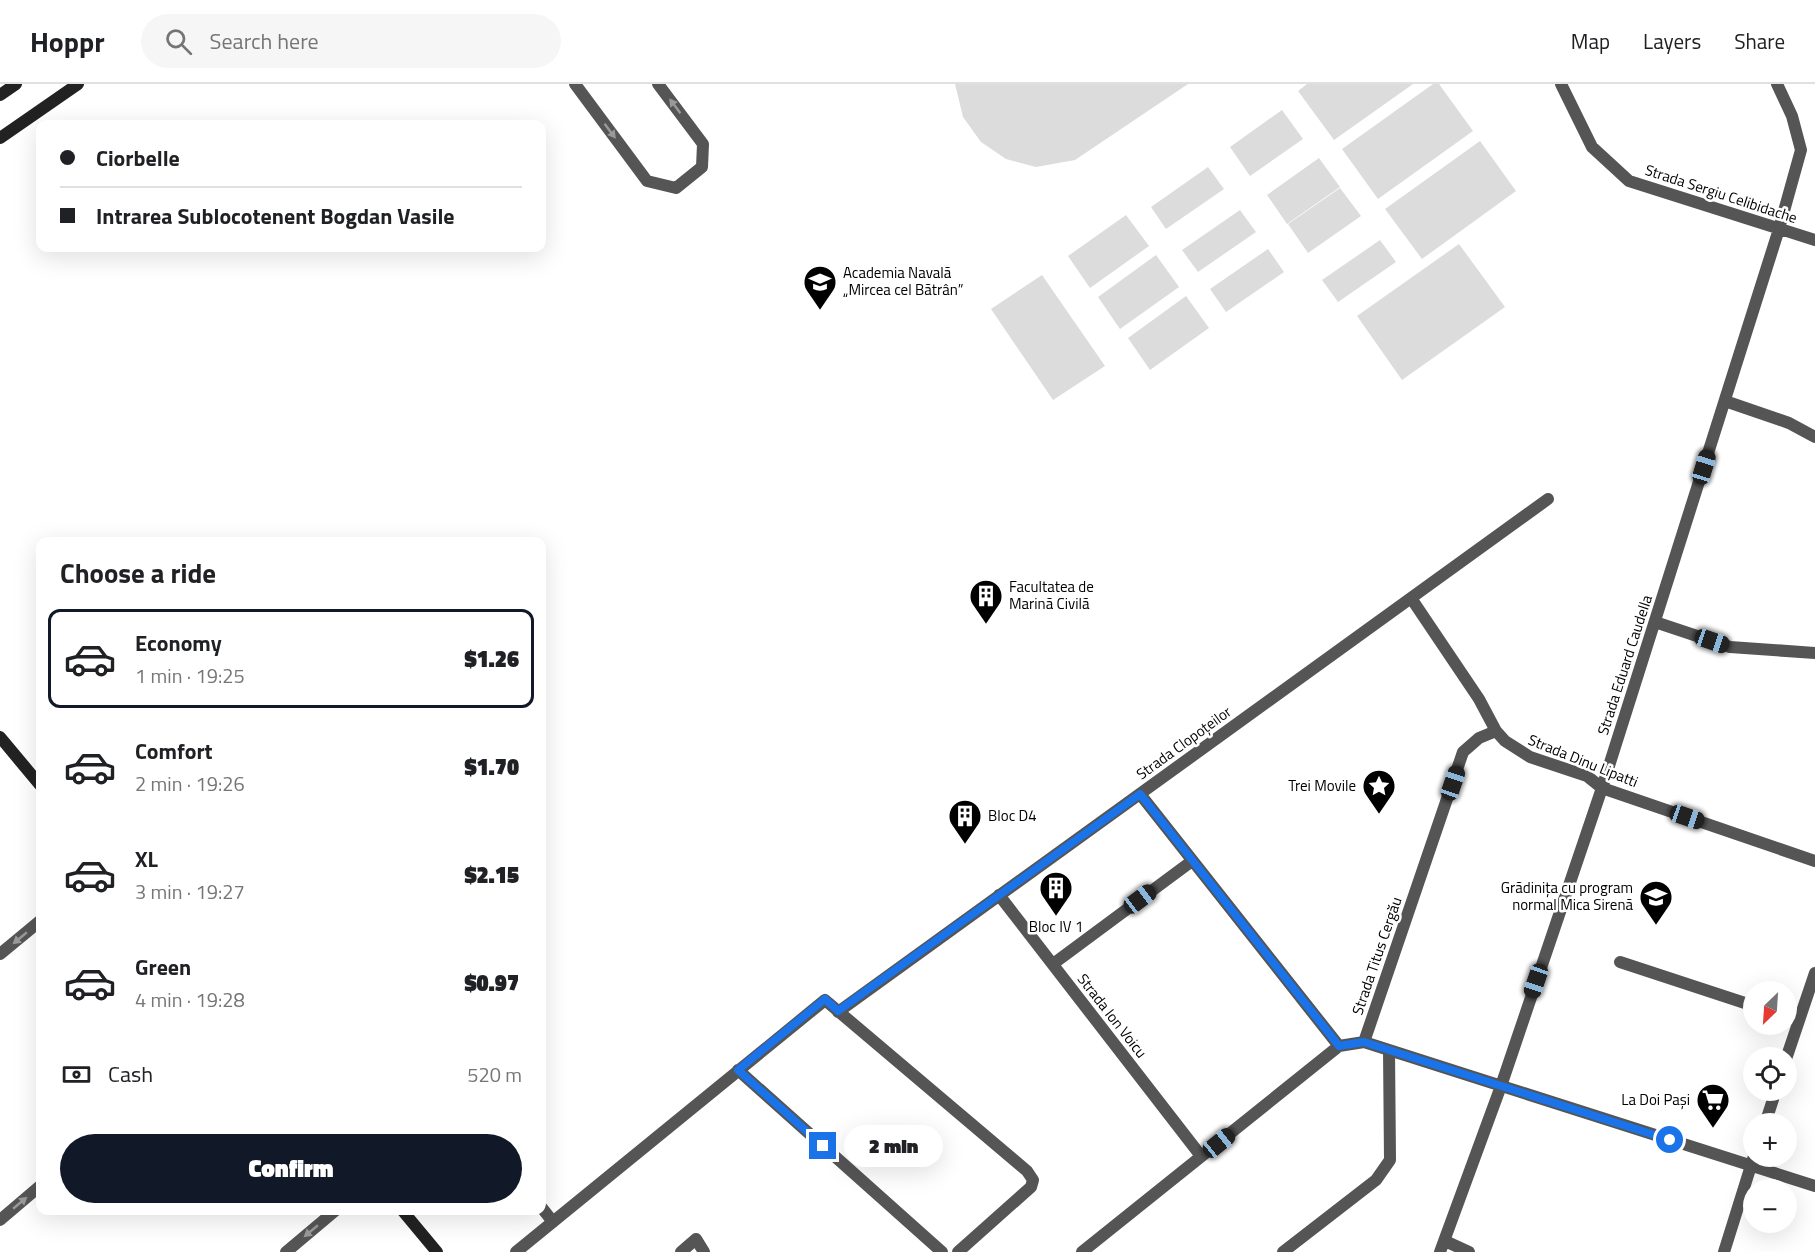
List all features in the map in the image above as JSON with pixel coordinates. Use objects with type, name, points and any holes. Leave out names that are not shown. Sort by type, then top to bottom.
[{"type":"main road","points":[[0,95],[16,84]]},
{"type":"main road","points":[[0,138],[78,84]]},
{"type":"main road","points":[[0,737],[36,780]]},
{"type":"main road","points":[[406,1215],[437,1252]]},
{"type":"street","points":[[575,84],[647,181],[676,188],[702,167],[703,144],[658,84]]},
{"type":"street","name":"Strada Sergiu Celibidache","points":[[1561,84],[1592,147],[1629,181],[1815,240]]},
{"type":"street","name":"Strada Eduard Caudella","points":[[1443,1247],[1501,1086],[1602,788],[1779,229],[1801,150],[1792,116],[1777,84]]},
{"type":"street","points":[[1725,401],[1789,423],[1815,437]]},
{"type":"street","name":"Strada Clopoțeilor","points":[[838,1011],[1548,499]]},
{"type":"street","name":"Strada Dinu Lipatti","points":[[1411,598],[1479,699],[1496,731],[1505,741],[1530,757],[1587,776],[1602,788],[1815,861]]},
{"type":"street","points":[[1655,622],[1730,648],[1815,653]]},
{"type":"street","name":"Strada Titus Cergău","points":[[1364,1042],[1463,752],[1479,738],[1496,731]]},
{"type":"street","points":[[1140,794],[1339,1046]]},
{"type":"street","points":[[1053,964],[1192,861]]},
{"type":"street","name":"Strada Ion Voicu","points":[[999,895],[1201,1156]]},
{"type":"street","points":[[0,954],[36,924]]},
{"type":"street","points":[[1620,962],[1743,1002]]},
{"type":"street","points":[[1790,1047],[1815,974]]},
{"type":"street","points":[[516,1252],[825,999],[1027,1171],[1033,1180],[1031,1186],[958,1252]]},
{"type":"street","points":[[1082,1252],[1339,1046],[1364,1042],[1501,1086],[1743,1158]]},
{"type":"street","points":[[1282,1252],[1376,1180],[1390,1160],[1389,1050]]},
{"type":"street","points":[[738,1070],[942,1252]]},
{"type":"street","points":[[1724,1252],[1751,1167]]},
{"type":"street","points":[[1768,1167],[1815,1186]]},
{"type":"street","points":[[0,1220],[36,1189]]},
{"type":"street","points":[[546,1213],[553,1222]]},
{"type":"street","points":[[286,1252],[330,1215]]},
{"type":"street","points":[[681,1252],[696,1239],[704,1252]]},
{"type":"street","points":[[1443,1247],[1469,1252]]},
{"type":"shaded area","points":[[955,84],[1188,84],[1075,160],[1036,167],[1006,159],[981,142],[963,117]]},
{"type":"shaded area","points":[[1307,84],[1413,84],[1334,140],[1298,91]]},
{"type":"shaded area","points":[[1433,84],[1439,84],[1473,131],[1378,199],[1342,149]]},
{"type":"shaded area","points":[[1282,110],[1303,139],[1250,176],[1230,147]]},
{"type":"shaded area","points":[[1480,141],[1516,191],[1422,259],[1385,209]]},
{"type":"shaded area","points":[[1319,158],[1340,187],[1287,224],[1267,195]]},
{"type":"shaded area","points":[[1208,167],[1224,189],[1166,229],[1151,207]]},
{"type":"shaded area","points":[[1340,188],[1361,216],[1308,253],[1288,224]]},
{"type":"shaded area","points":[[1240,210],[1256,232],[1198,272],[1182,250]]},
{"type":"shaded area","points":[[1126,215],[1149,246],[1090,288],[1068,256]]},
{"type":"shaded area","points":[[1380,240],[1396,262],[1338,302],[1322,280]]},
{"type":"shaded area","points":[[1459,244],[1505,307],[1402,380],[1357,316]]},
{"type":"shaded area","points":[[1268,249],[1284,272],[1226,312],[1210,289]]},
{"type":"shaded area","points":[[1156,255],[1179,287],[1120,329],[1098,297]]},
{"type":"shaded area","points":[[1042,275],[1105,366],[1053,400],[991,309]]},
{"type":"shaded area","points":[[1186,296],[1209,328],[1150,370],[1128,338]]},
{"type":"place","name":"Academia Navală „Mircea cel Bătrân”","points":[[820,311]]},
{"type":"place","name":"Facultatea de Marină Civilă","points":[[986,625]]},
{"type":"place","name":"Trei Movile","points":[[1379,815]]},
{"type":"place","name":"Bloc D4","points":[[965,845]]},
{"type":"place","name":"Bloc IV 1","points":[[1056,917]]},
{"type":"place","name":"Grădinița cu program normal Mica Sirenă","points":[[1656,926]]},
{"type":"place","name":"La Doi Pași","points":[[1713,1129]]},
{"type":"route","points":[[823,1146],[738,1070],[825,999],[838,1011],[1140,794],[1339,1046],[1364,1042],[1670,1140]]}]
